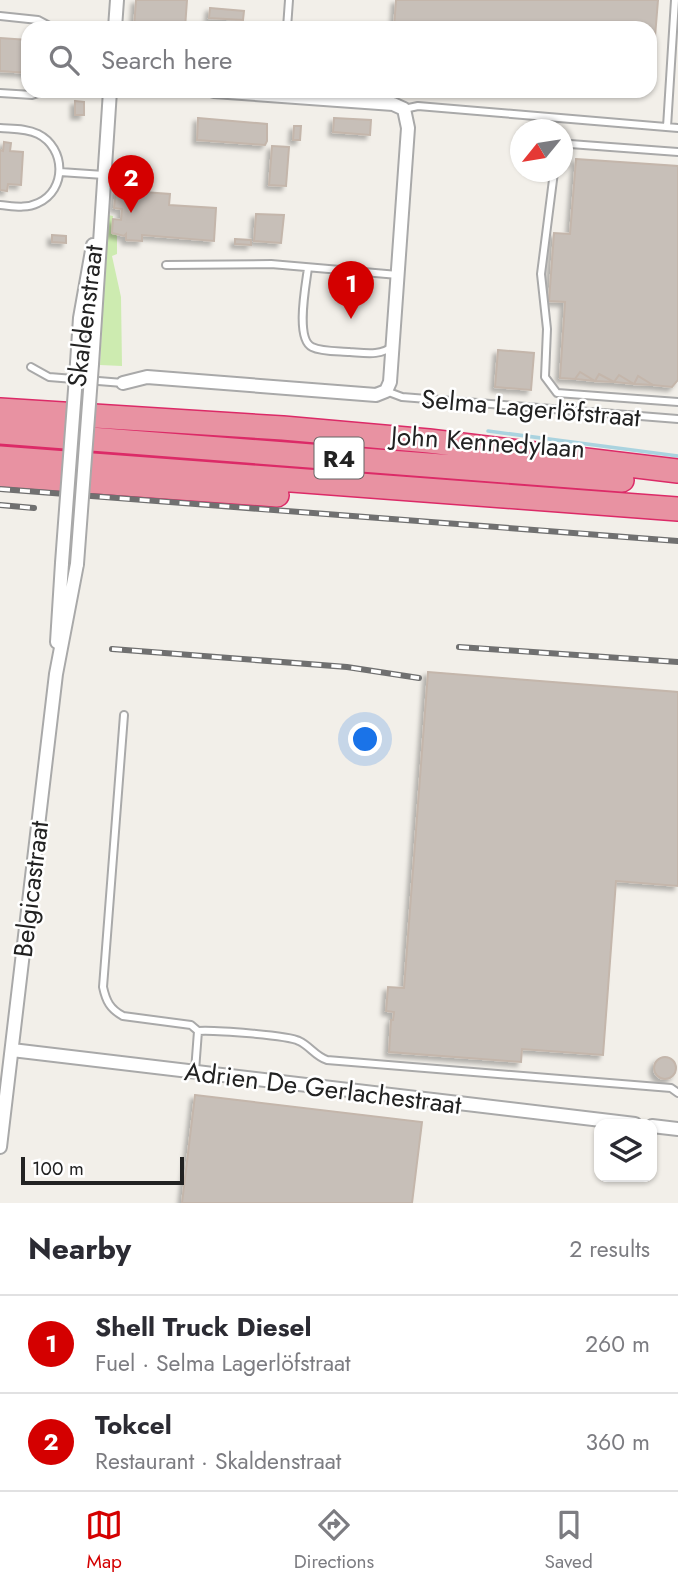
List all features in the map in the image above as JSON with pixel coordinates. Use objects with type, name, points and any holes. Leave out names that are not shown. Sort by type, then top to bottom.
[{"type":"highway","points":[[0,410],[284,428],[429,442],[678,472]]},
{"type":"highway","name":"John Kennedylaan","points":[[0,422],[678,472]]},
{"type":"highway","name":"John Kennedylaan","points":[[0,432],[678,484]]},
{"type":"highway","name":"John Kennedylaan","points":[[0,458],[678,509]]},
{"type":"highway","points":[[0,475],[76,481]]},
{"type":"highway","name":"R4","points":[[76,481],[422,505],[615,504]]},
{"type":"street","points":[[116,21],[117,0]]},
{"type":"street","name":"Skaldenstraat","points":[[75,415],[92,364],[110,98]]},
{"type":"street","points":[[326,98],[393,104],[404,109]]},
{"type":"street","name":"Selma Lagerlöfstraat","points":[[123,383],[147,377],[376,395],[386,390],[390,382],[408,128],[404,109]]},
{"type":"street","name":"Skaldenstraat","points":[[75,415],[80,318],[104,175]]},
{"type":"street","points":[[75,415],[76,481]]},
{"type":"street","name":"Belgicastraat","points":[[56,674],[57,613],[62,563],[76,481]]},
{"type":"street","name":"Belgicastraat","points":[[0,1147],[56,674],[77,564],[76,481]]},
{"type":"street","name":"Adrien De Gerlachestraat","points":[[12,1050],[594,1119]]},
{"type":"street","points":[[657,1127],[678,1129]]},
{"type":"lane","points":[[288,21],[289,0]]},
{"type":"lane","points":[[667,127],[676,0]]},
{"type":"lane","points":[[0,16],[40,21]]},
{"type":"lane","points":[[0,93],[21,94]]},
{"type":"lane","points":[[404,109],[418,106],[678,128]]},
{"type":"lane","points":[[0,128],[32,132],[46,138],[58,157],[60,172],[52,192],[40,202],[26,207],[0,205]]},
{"type":"lane","points":[[573,144],[678,152]]},
{"type":"lane","points":[[60,172],[104,175]]},
{"type":"lane","points":[[553,182],[541,274],[547,329],[545,377],[557,393],[678,402]]},
{"type":"lane","points":[[166,265],[271,264],[398,275]]},
{"type":"lane","points":[[308,268],[303,330],[307,343],[313,348],[363,353],[379,353],[393,346]]},
{"type":"lane","points":[[31,367],[49,377],[123,383]]},
{"type":"lane","name":"Selma Lagerlöfstraat","points":[[386,390],[402,397],[678,419]]},
{"type":"lane","points":[[124,715],[103,987],[105,999],[113,1010],[123,1016],[191,1025],[198,1031],[297,1039],[318,1057],[327,1060],[671,1088],[678,1093]]},
{"type":"lane","points":[[195,1072],[198,1031]]},
{"type":"green space","points":[[108,215],[113,216],[112,234],[117,235],[117,254],[112,256],[121,297],[122,366],[100,365]]},
{"type":"building","points":[[136,0],[187,0],[186,21],[134,21]]},
{"type":"building","points":[[396,0],[658,0],[656,21],[394,21]]},
{"type":"building","points":[[210,8],[244,11],[243,20],[209,18]]},
{"type":"building","points":[[0,38],[21,40],[21,72],[0,71]]},
{"type":"building","points":[[75,101],[84,102],[84,115],[75,115]]},
{"type":"building","points":[[198,118],[267,124],[267,141],[265,145],[197,140]]},
{"type":"building","points":[[334,118],[371,120],[370,135],[333,132]]},
{"type":"building","points":[[294,126],[301,126],[300,140],[293,140]]},
{"type":"building","points":[[4,142],[11,143],[10,151],[23,152],[21,185],[8,184],[7,191],[0,190],[0,150],[3,151]]},
{"type":"building","points":[[272,146],[289,147],[286,186],[269,185]]},
{"type":"building","points":[[576,159],[678,166],[678,380],[672,387],[653,385],[638,376],[634,384],[619,375],[614,382],[599,374],[595,381],[580,372],[575,379],[560,378],[565,302],[549,301],[554,233],[570,234]]},
{"type":"building","points":[[116,190],[170,194],[169,205],[216,208],[214,241],[142,235],[142,241],[126,240],[126,234],[124,236],[112,233],[113,219],[121,220],[122,209],[114,208]]},
{"type":"building","points":[[256,214],[284,215],[281,243],[254,241]]},
{"type":"building","points":[[52,235],[66,236],[66,243],[52,242]]},
{"type":"building","points":[[235,239],[251,240],[251,245],[235,244]]},
{"type":"building","points":[[498,350],[534,353],[531,390],[495,387]]},
{"type":"building","points":[[580,372],[595,381],[575,379]]},
{"type":"building","points":[[599,374],[614,382],[595,381]]},
{"type":"building","points":[[619,375],[634,384],[614,382]]},
{"type":"building","points":[[638,376],[653,385],[634,384]]},
{"type":"building","points":[[428,672],[678,692],[678,886],[616,881],[603,1055],[522,1049],[521,1062],[389,1052],[394,1012],[386,1011],[388,987],[404,988]]},
{"type":"building","points":[[665,1057],[673,1060],[676,1068],[673,1076],[665,1079],[657,1076],[654,1068],[657,1060]]},
{"type":"building","points":[[195,1095],[422,1122],[412,1203],[182,1203]]},
{"type":"waterway","points":[[488,431],[678,456]]},
{"type":"railway","points":[[0,489],[678,541]]},
{"type":"railway","points":[[0,505],[34,508]]},
{"type":"railway","points":[[459,647],[678,662]]},
{"type":"railway","points":[[112,649],[347,667],[419,678]]},
{"type":"place","name":"Tokcel","points":[[131,213]]},
{"type":"place","name":"Shell Truck Diesel","points":[[351,319]]}]
